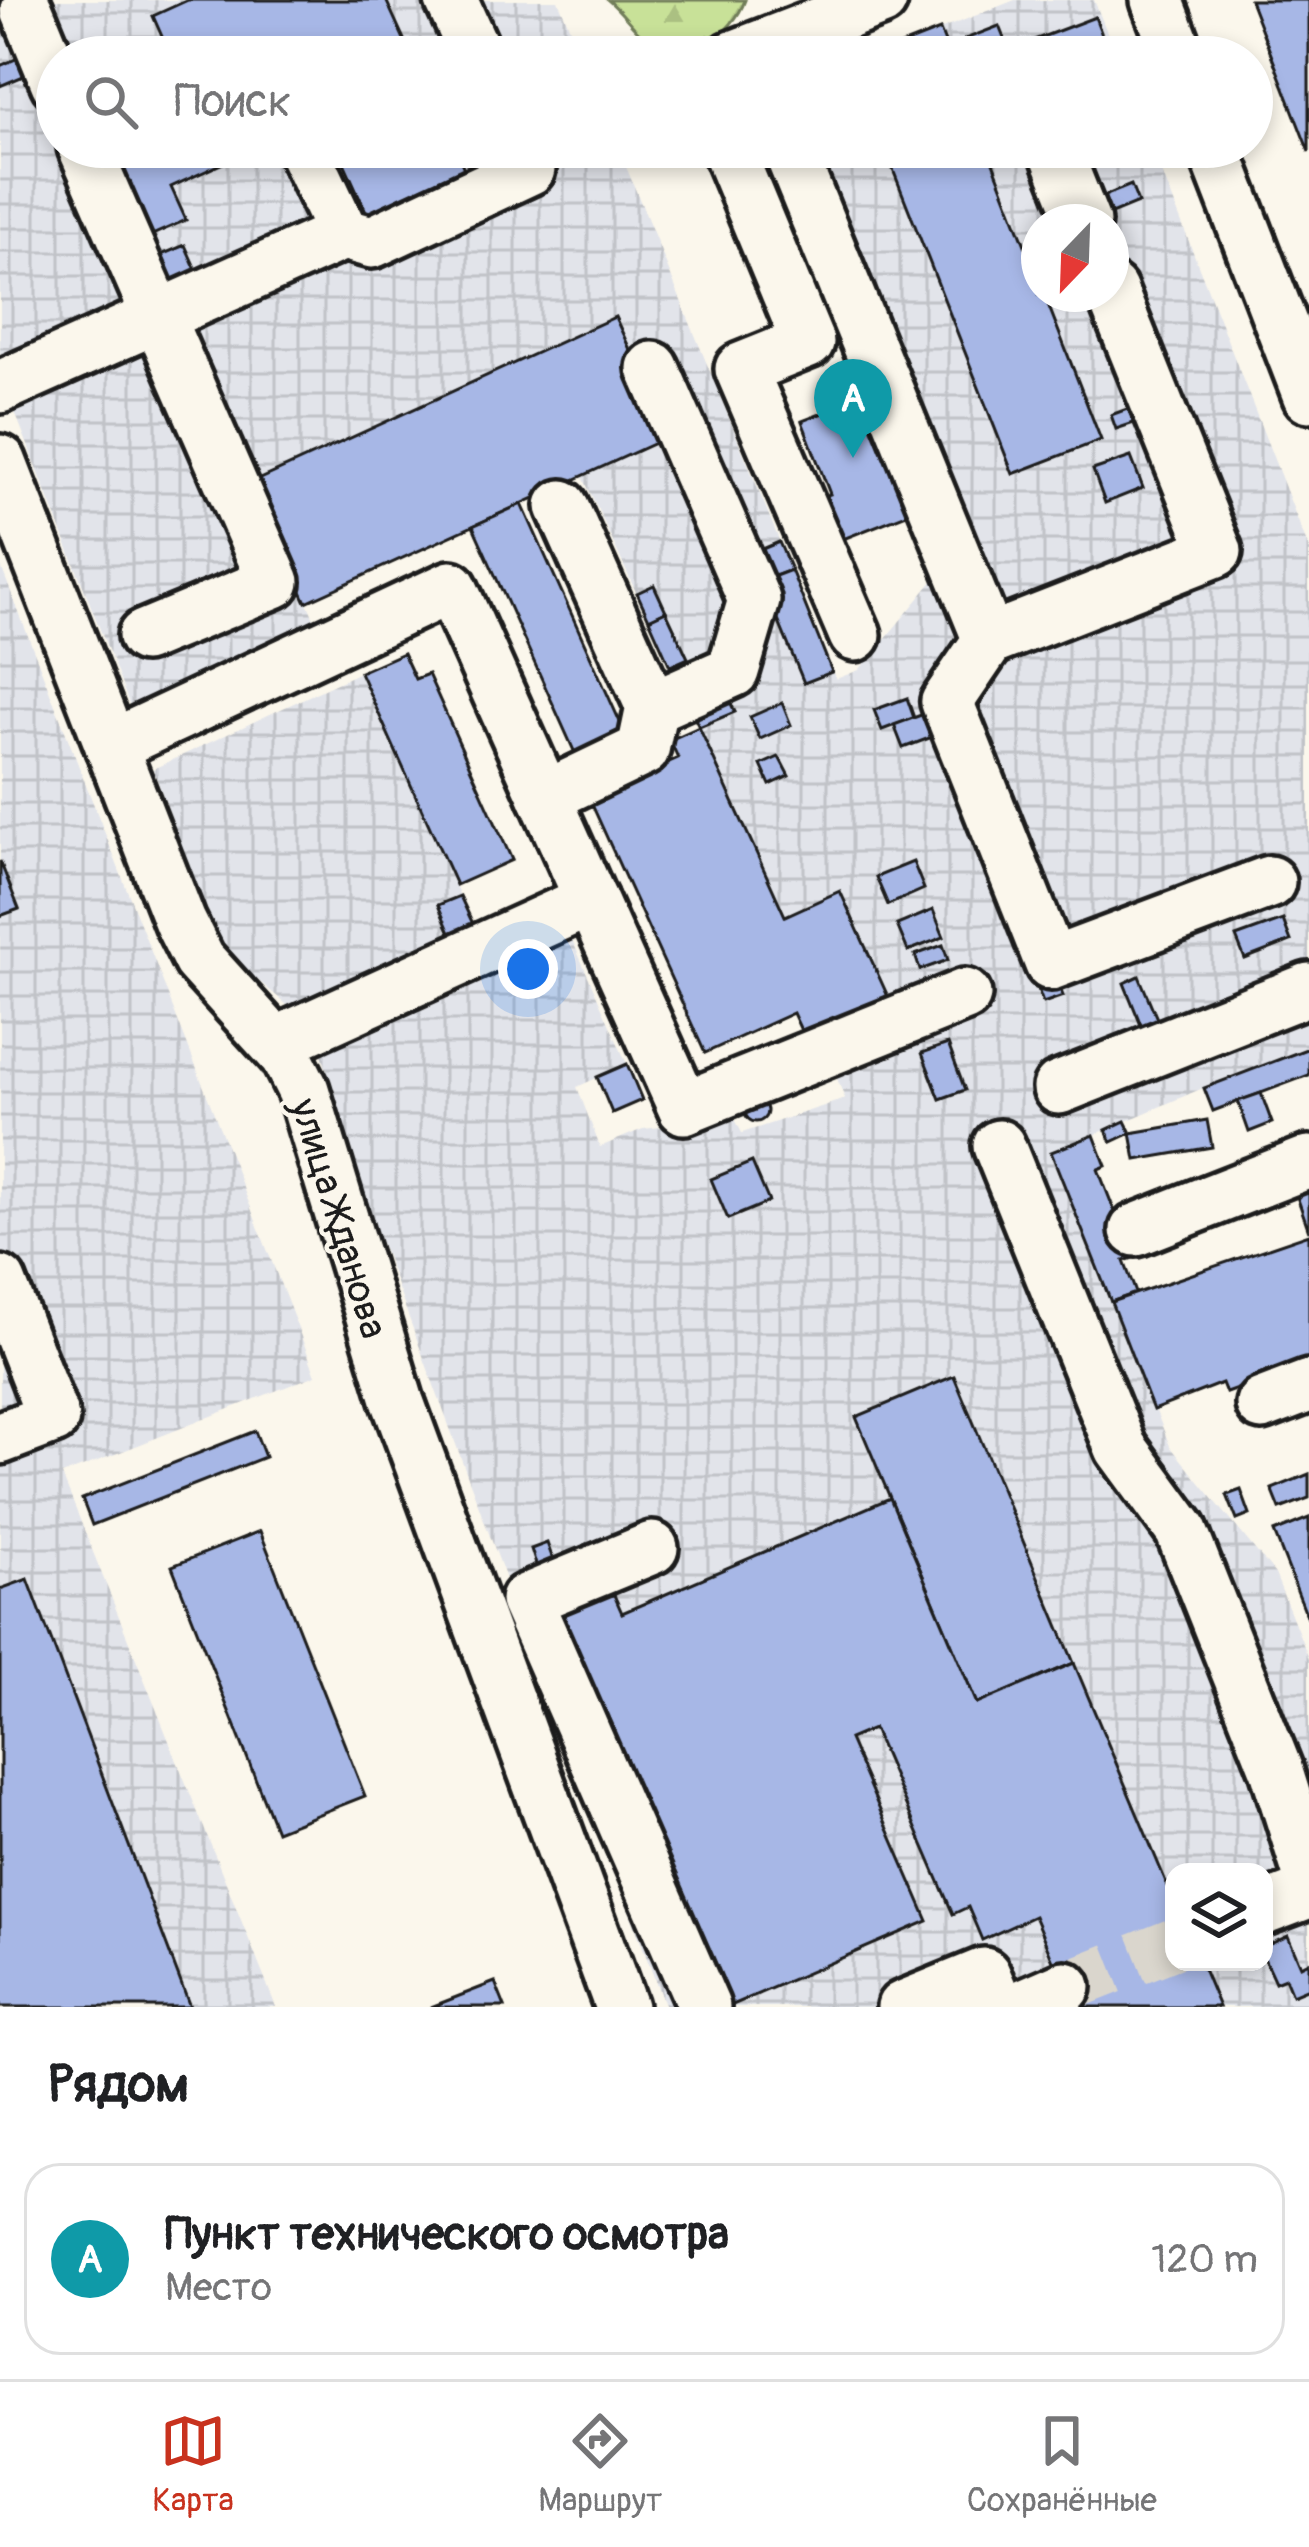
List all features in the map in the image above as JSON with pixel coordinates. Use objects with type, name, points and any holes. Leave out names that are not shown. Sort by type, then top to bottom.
[{"type":"street","points":[[451,0],[467,36]]},
{"type":"street","points":[[792,36],[881,0]]},
{"type":"street","points":[[1157,0],[1171,36]]},
{"type":"street","points":[[93,168],[274,583],[144,636]]},
{"type":"street","points":[[312,168],[343,234]]},
{"type":"street","points":[[0,387],[343,234],[372,242],[530,168]]},
{"type":"street","points":[[737,168],[808,342],[741,369],[855,635]]},
{"type":"street","points":[[797,168],[989,640]]},
{"type":"street","points":[[1062,168],[1077,204]]},
{"type":"street","points":[[1221,168],[1309,396]]},
{"type":"street","points":[[1120,312],[1216,551],[989,640],[947,702],[1051,964],[1269,882]]},
{"type":"street","points":[[652,707],[733,671],[754,601],[653,368]]},
{"type":"street","name":"улица Жданова","points":[[0,461],[199,960],[226,995],[276,1043],[303,1090],[364,1304],[621,2007]]},
{"type":"street","points":[[545,797],[643,750],[652,707],[562,506]]},
{"type":"street","points":[[111,746],[451,587],[684,1108],[965,995]]},
{"type":"street","points":[[276,1043],[591,900]]},
{"type":"street","points":[[1059,1088],[1309,989]]},
{"type":"street","points":[[998,1146],[1121,1448],[1181,1530],[1276,1769],[1309,1874]]},
{"type":"street","points":[[1136,1230],[1309,1162]]},
{"type":"street","points":[[0,1282],[53,1418],[0,1438]]},
{"type":"street","points":[[1262,1404],[1309,1386]]},
{"type":"street","points":[[478,1622],[652,1548]]},
{"type":"street","points":[[526,1600],[704,2007]]},
{"type":"street","points":[[1273,1906],[1309,1892]]},
{"type":"street","points":[[903,2007],[984,1974],[998,2007]]},
{"type":"shaded area","points":[[0,0],[558,0],[573,36],[36,36],[36,168],[627,168],[836,679],[859,670],[939,574],[771,168],[1160,168],[1309,549],[1309,1074],[1213,1111],[1203,1088],[1052,1153],[1170,1446],[1275,1574],[1309,1659],[1309,2007],[665,2007],[364,1197],[320,1047],[293,1010],[233,959],[213,928],[153,769],[360,672],[492,968],[569,933],[627,1064],[577,1087],[600,1147],[643,1129],[735,1119],[742,1133],[845,1099],[833,1068],[840,892],[785,916],[583,477],[307,602],[316,623],[130,706],[0,374]]},
{"type":"shaded area","points":[[1015,0],[1094,0],[1109,36],[924,36]]},
{"type":"shaded area","points":[[0,564],[316,1375],[62,1475],[276,2007],[0,2007]]},
{"type":"green space","points":[[608,0],[745,0],[718,36],[643,36]]},
{"type":"building","points":[[188,0],[386,0],[402,36],[162,36],[153,16]]},
{"type":"building","points":[[1250,0],[1309,0],[1309,152],[1273,59],[1273,36],[1264,36]]},
{"type":"building","points":[[1095,17],[1102,36],[1045,36]]},
{"type":"building","points":[[999,26],[1003,36],[973,36]]},
{"type":"building","points":[[25,55],[33,72],[0,86],[0,66]]},
{"type":"building","points":[[121,168],[212,168],[171,187],[186,220],[152,235]]},
{"type":"building","points":[[346,168],[464,168],[467,176],[370,220]]},
{"type":"building","points":[[892,168],[995,168],[1021,235],[1021,312],[1051,312],[1101,440],[1013,474]]},
{"type":"building","points":[[1131,185],[1138,203],[1107,204],[1104,196]]},
{"type":"building","points":[[185,245],[197,272],[173,283],[161,255]]},
{"type":"building","points":[[615,317],[670,436],[306,602],[252,483]]},
{"type":"building","points":[[867,396],[912,512],[838,541],[820,497],[830,494],[802,421]]},
{"type":"building","points":[[1138,405],[1143,420],[1116,429],[1111,415]]},
{"type":"building","points":[[1131,457],[1143,488],[1105,503],[1093,470]]},
{"type":"building","points":[[522,504],[624,731],[575,753],[473,526]]},
{"type":"building","points":[[779,542],[791,570],[772,577],[760,550]]},
{"type":"building","points":[[791,570],[832,672],[804,683],[762,581]]},
{"type":"building","points":[[654,585],[666,611],[649,619],[637,593]]},
{"type":"building","points":[[666,611],[688,658],[670,666],[649,619]]},
{"type":"building","points":[[403,653],[415,679],[428,674],[512,860],[456,885],[360,672]]},
{"type":"building","points":[[727,695],[735,712],[699,727],[691,711]]},
{"type":"building","points":[[907,698],[914,718],[882,730],[874,710]]},
{"type":"building","points":[[782,703],[791,725],[760,739],[750,717]]},
{"type":"building","points":[[932,711],[940,734],[903,748],[894,725]]},
{"type":"building","points":[[699,727],[785,916],[840,891],[890,1001],[805,1039],[793,1013],[705,1053],[589,798],[678,758],[670,740]]},
{"type":"building","points":[[779,757],[789,776],[770,785],[761,765]]},
{"type":"building","points":[[0,861],[19,909],[0,916]]},
{"type":"building","points":[[913,862],[924,889],[888,905],[876,877]]},
{"type":"building","points":[[460,896],[474,926],[451,935],[438,905]]},
{"type":"building","points":[[933,910],[944,937],[908,951],[897,925]]},
{"type":"building","points":[[1283,920],[1291,941],[1245,959],[1236,937]]},
{"type":"building","points":[[943,945],[948,960],[920,970],[915,955]]},
{"type":"building","points":[[1054,972],[1063,996],[1043,1003],[1034,978]]},
{"type":"building","points":[[1139,976],[1163,1033],[1147,1040],[1124,983]]},
{"type":"building","points":[[948,1044],[965,1090],[940,1099],[922,1053]]},
{"type":"building","points":[[1309,1048],[1309,1075],[1213,1111],[1204,1088]]},
{"type":"building","points":[[627,1064],[642,1100],[612,1113],[597,1077]]},
{"type":"building","points":[[1261,1093],[1272,1123],[1249,1132],[1238,1101]]},
{"type":"building","points":[[756,1100],[767,1111],[756,1122],[745,1111]]},
{"type":"building","points":[[1207,1120],[1212,1147],[1136,1160],[1131,1133]]},
{"type":"building","points":[[1125,1121],[1131,1133],[1112,1142],[1106,1130]]},
{"type":"building","points":[[1094,1135],[1106,1166],[1098,1169],[1133,1258],[1124,1261],[1136,1293],[1111,1302],[1051,1152]]},
{"type":"building","points":[[752,1162],[769,1202],[728,1219],[711,1179]]},
{"type":"building","points":[[1309,1183],[1309,1231],[1294,1188]]},
{"type":"building","points":[[1309,1234],[1309,1363],[1226,1393],[1222,1383],[1153,1410],[1111,1302]]},
{"type":"building","points":[[954,1376],[1074,1663],[977,1704],[856,1417]]},
{"type":"building","points":[[255,1431],[265,1457],[92,1525],[82,1499]]},
{"type":"building","points":[[1309,1474],[1309,1498],[1280,1509],[1272,1489]]},
{"type":"building","points":[[1241,1490],[1250,1515],[1237,1520],[1227,1495]]},
{"type":"building","points":[[890,1498],[977,1704],[1074,1663],[1165,1880],[1165,1971],[1204,1971],[1219,2007],[1068,2007],[1072,2005],[1034,1916],[982,1940],[968,1907],[953,1914],[873,1729],[849,1739],[928,1921],[728,2007],[551,1604],[607,1579],[622,1613]]},
{"type":"building","points":[[1309,1518],[1309,1621],[1274,1532]]},
{"type":"building","points":[[260,1531],[365,1796],[276,1831],[172,1566]]},
{"type":"building","points":[[547,1543],[555,1565],[538,1571],[531,1549]]},
{"type":"building","points":[[28,1579],[190,2007],[0,2007],[0,1589]]},
{"type":"building","points":[[1288,1936],[1301,1966],[1309,1962],[1309,1988],[1292,1995],[1285,1978],[1275,1982],[1270,1971],[1273,1943]]},
{"type":"building","points":[[495,1982],[505,2007],[431,2007]]},
{"type":"tunnel","points":[[1065,1987],[1165,1948]]},
{"type":"place","name":"Пункт технического осмотра","points":[[853,458]]}]
